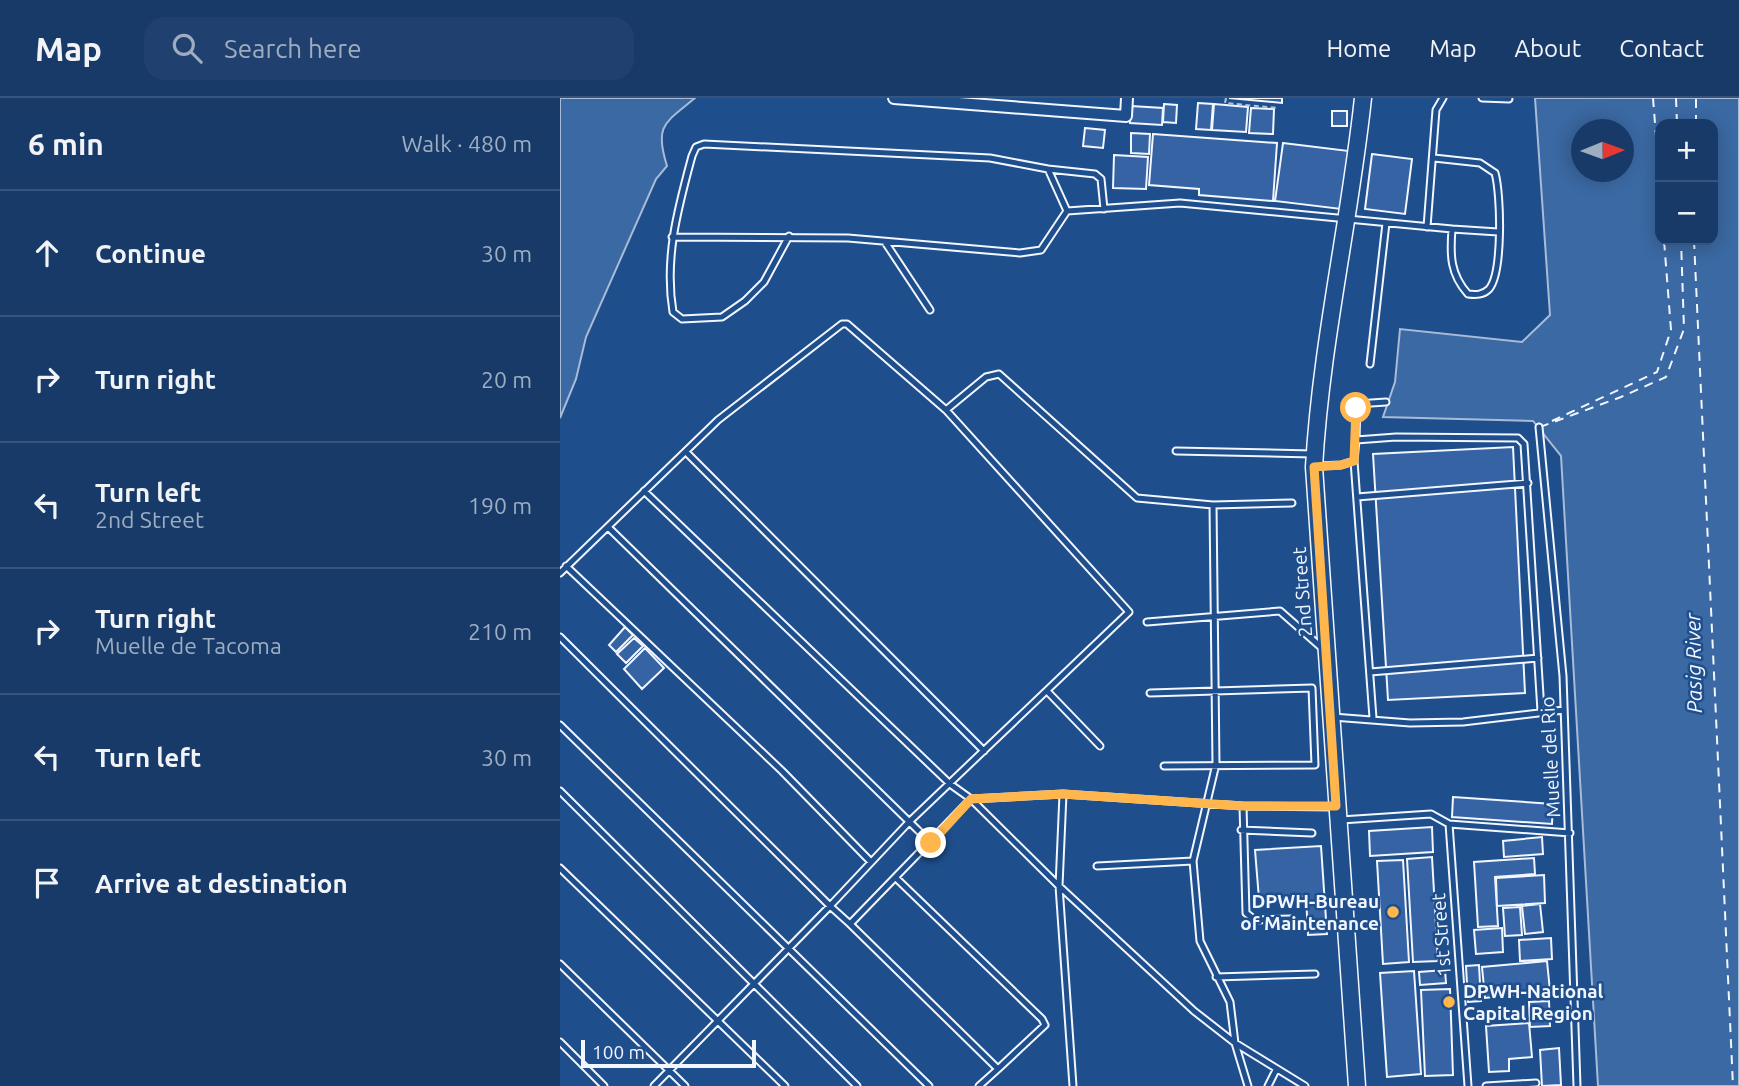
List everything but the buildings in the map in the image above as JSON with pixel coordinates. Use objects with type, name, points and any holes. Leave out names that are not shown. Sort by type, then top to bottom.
[{"type":"street","points":[[894,98],[1126,116],[1127,98]]},
{"type":"street","name":"2nd Street","points":[[1357,1086],[1329,717],[1314,460],[1317,404],[1348,220],[1363,98]]},
{"type":"lane","points":[[1427,227],[1436,110],[1443,98]]},
{"type":"lane","points":[[1482,98],[1509,99]]},
{"type":"lane","points":[[789,236],[764,282],[745,301],[722,317],[682,319],[673,312],[669,288],[672,237],[692,156],[696,148],[704,144],[990,158],[1048,169],[1095,174],[1101,179],[1104,209]]},
{"type":"lane","points":[[1434,158],[1480,163],[1495,173],[1500,189],[1498,232],[1494,279],[1488,290],[1475,295],[1468,294],[1455,275],[1450,257],[1452,229]]},
{"type":"lane","points":[[1048,169],[1067,211]]},
{"type":"lane","points":[[1067,211],[1180,203],[1498,232]]},
{"type":"lane","points":[[672,237],[789,236],[1020,253],[1041,250],[1067,211]]},
{"type":"lane","points":[[1370,363],[1386,223]]},
{"type":"lane","points":[[885,242],[930,310]]},
{"type":"lane","points":[[560,573],[729,411],[836,325],[847,324],[946,410],[1129,612],[909,822],[654,1086]]},
{"type":"lane","points":[[946,410],[986,377],[999,374],[1137,498],[1213,505],[1292,503]]},
{"type":"lane","points":[[1373,718],[1354,461],[1357,404],[1386,402]]},
{"type":"lane","name":"Muelle del Rio","points":[[1539,427],[1563,710],[1570,833],[1577,1086]]},
{"type":"lane","points":[[1356,440],[1396,437],[1518,438],[1524,444],[1527,453],[1541,711]]},
{"type":"lane","points":[[1176,451],[1314,460],[1341,465],[1354,461]]},
{"type":"lane","points":[[686,452],[984,751]]},
{"type":"lane","points":[[1357,497],[1528,483]]},
{"type":"lane","points":[[645,491],[950,784],[971,799],[1059,886],[1194,1011],[1235,1043],[1305,1086]]},
{"type":"lane","points":[[1213,505],[1216,764],[1193,861],[1200,941],[1230,1002],[1235,1043],[1248,1086]]},
{"type":"lane","points":[[608,527],[931,843]]},
{"type":"lane","points":[[566,566],[782,771],[871,862]]},
{"type":"lane","points":[[1147,622],[1280,611],[1327,653]]},
{"type":"lane","points":[[560,637],[998,1069]]},
{"type":"lane","points":[[1370,672],[1538,658]]},
{"type":"lane","points":[[1150,693],[1310,686],[1316,764],[1164,766]]},
{"type":"lane","points":[[1047,691],[1100,746]]},
{"type":"lane","points":[[1329,717],[1373,718],[1410,723],[1450,722],[1563,710]]},
{"type":"lane","points":[[560,726],[929,1086]]},
{"type":"lane","points":[[560,792],[857,1086]]},
{"type":"lane","points":[[850,924],[971,799],[1063,794],[1337,813],[1431,814],[1449,824],[1570,833]]},
{"type":"lane","points":[[1063,794],[1059,886],[1073,1086]]},
{"type":"lane","points":[[1243,806],[1241,830],[1246,913],[1255,920],[1292,919]]},
{"type":"lane","name":"1st Street","points":[[1449,824],[1468,1086]]},
{"type":"lane","points":[[1241,830],[1312,833]]},
{"type":"lane","points":[[1097,866],[1193,861]]},
{"type":"lane","points":[[560,868],[785,1086]]},
{"type":"lane","points":[[896,878],[1042,1019],[1045,1025],[979,1086]]},
{"type":"lane","points":[[560,964],[685,1086]]},
{"type":"lane","points":[[1216,977],[1315,974]]},
{"type":"lane","points":[[560,1042],[604,1086]]},
{"type":"lane","points":[[1268,1086],[1276,1070]]},
{"type":"lane","points":[[1486,1086],[1536,1083]]},
{"type":"path","points":[[1226,98],[1226,103],[1278,108]]},
{"type":"water","points":[[560,98],[695,98],[676,113],[662,133],[667,166],[656,179],[586,337],[576,379],[560,418]]},
{"type":"water","name":"Pasig River","points":[[1535,98],[1739,98],[1739,1086],[1598,1086],[1561,456],[1533,421],[1383,417],[1395,382],[1400,329],[1522,342],[1550,315]]},
{"type":"ferry route","points":[[1653,98],[1660,182]]},
{"type":"ferry route","points":[[1676,98],[1677,119]]},
{"type":"ferry route","points":[[1696,98],[1696,119]]},
{"type":"ferry route","points":[[1552,421],[1657,372],[1671,330],[1664,245]]},
{"type":"ferry route","points":[[1540,427],[1666,377],[1684,329],[1681,245]]},
{"type":"ferry route","points":[[1694,245],[1733,1086]]},
{"type":"place","name":"DPWH-Bureau of Maintenance","points":[[1393,912]]},
{"type":"place","name":"DPWH-National Capital Region","points":[[1449,1002]]},
{"type":"route","points":[[931,843],[971,799],[1063,794],[1243,806],[1336,806],[1314,467],[1354,461],[1356,408]]}]
